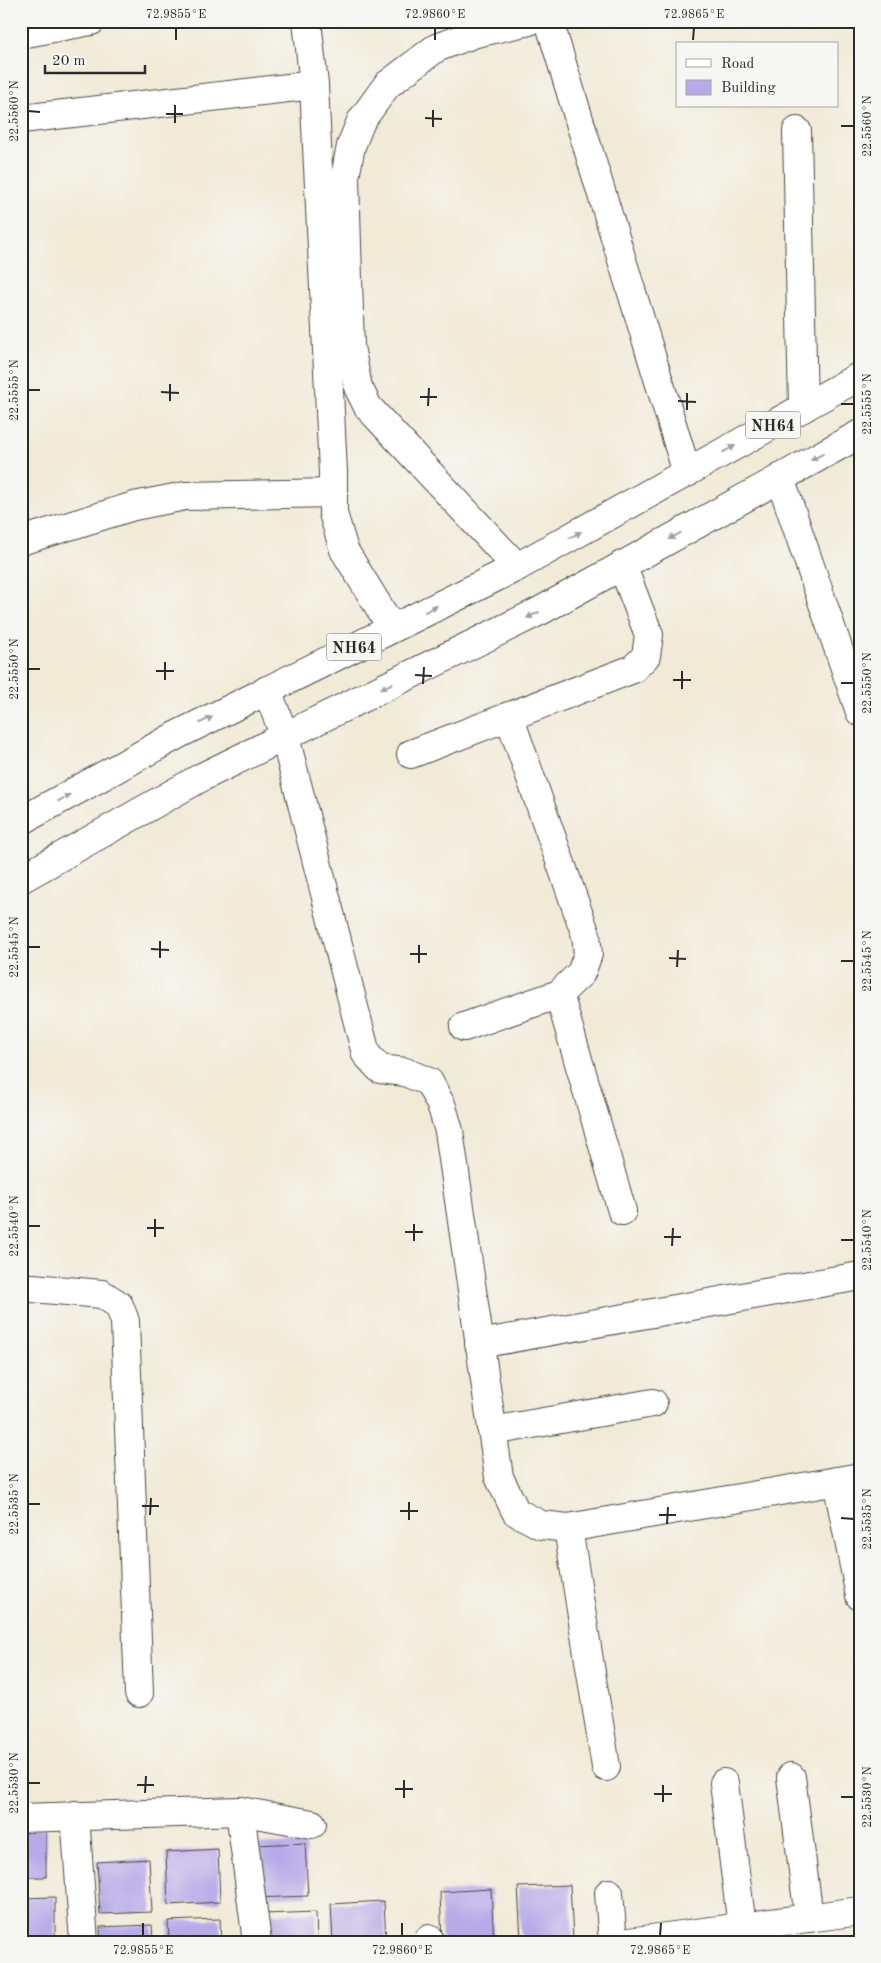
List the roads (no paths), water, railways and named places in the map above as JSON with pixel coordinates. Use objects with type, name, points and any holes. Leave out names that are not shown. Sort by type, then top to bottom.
[{"type":"main road","points":[[21,34],[91,21]]},
{"type":"main road","points":[[307,21],[314,85],[333,513],[344,550],[392,628]]},
{"type":"main road","points":[[516,567],[368,406],[358,387],[350,347],[345,177],[351,146],[361,121],[387,85],[436,48],[476,33],[529,21]]},
{"type":"main road","points":[[549,21],[687,473]]},
{"type":"main road","points":[[21,119],[314,85]]},
{"type":"main road","points":[[797,131],[803,408]]},
{"type":"main road","name":"NH64","points":[[21,821],[179,734],[516,567],[860,376]]},
{"type":"main road","name":"NH64","points":[[21,879],[202,777],[540,611],[860,434]]},
{"type":"main road","points":[[780,478],[860,712]]},
{"type":"main road","points":[[21,541],[134,506],[185,496],[333,493]]},
{"type":"main road","points":[[411,754],[633,669],[646,656],[649,635],[622,565]]},
{"type":"main road","points":[[267,690],[285,736],[366,1054],[380,1068],[405,1072],[429,1082],[442,1108],[449,1131],[499,1477],[516,1512],[541,1525],[568,1528],[848,1479],[860,1596]]},
{"type":"main road","points":[[464,1027],[559,994],[581,973],[588,954],[586,934],[509,716]]},
{"type":"main road","points":[[559,994],[622,1211]]},
{"type":"main road","points":[[479,1344],[860,1276]]},
{"type":"main road","points":[[21,1287],[102,1294],[119,1305],[125,1321],[139,1693]]},
{"type":"main road","points":[[492,1431],[652,1403]]},
{"type":"main road","points":[[568,1528],[606,1767]]},
{"type":"main road","points":[[791,1777],[809,1918]]},
{"type":"main road","points":[[724,1783],[742,1927]]},
{"type":"main road","points":[[240,1811],[256,1942]]},
{"type":"main road","points":[[21,1818],[240,1811],[312,1824]]},
{"type":"main road","points":[[75,1815],[84,1942]]},
{"type":"main road","points":[[609,1893],[613,1942]]},
{"type":"main road","points":[[629,1942],[860,1911]]}]
